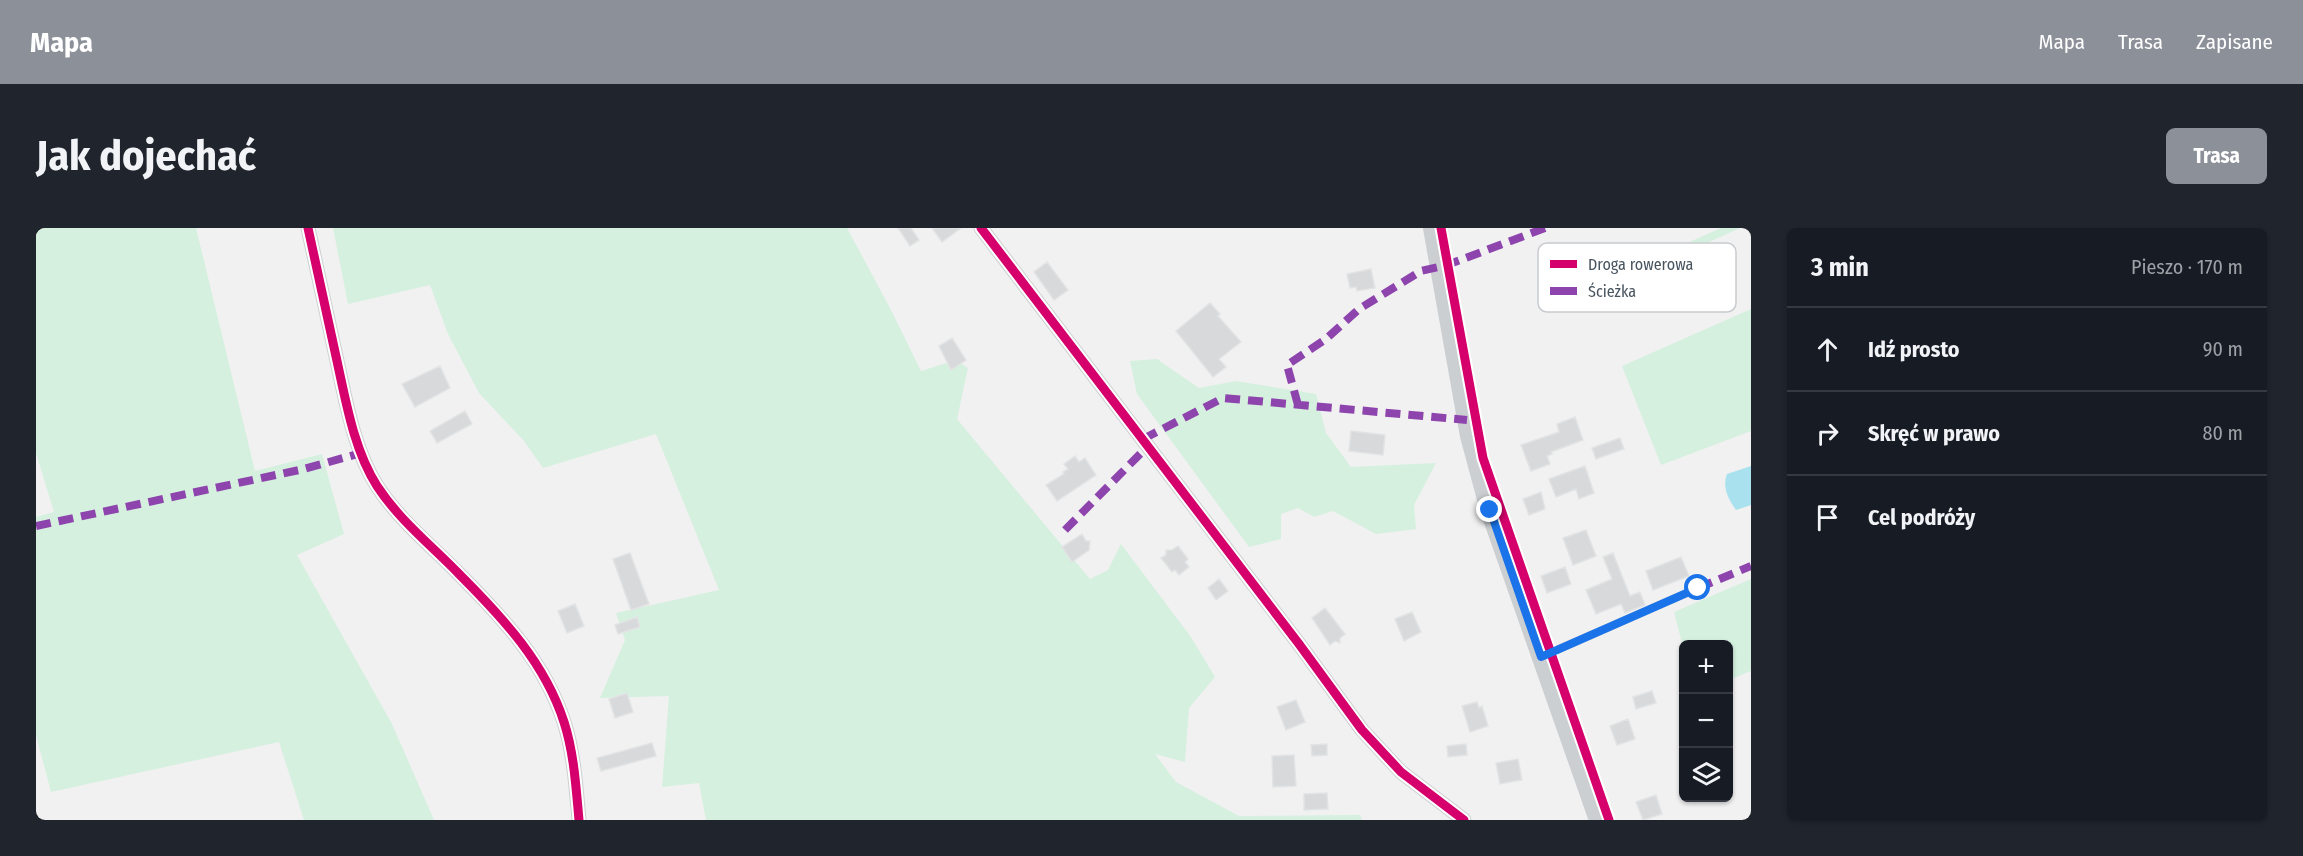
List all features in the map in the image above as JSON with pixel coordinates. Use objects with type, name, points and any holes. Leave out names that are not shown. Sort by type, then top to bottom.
[{"type":"street","points":[[308,228],[344,391],[361,453],[376,485],[405,522],[514,632],[541,670],[564,721],[573,761],[579,820]]},
{"type":"street","points":[[981,228],[1362,729],[1401,772],[1464,820]]},
{"type":"street","points":[[1433,228],[1470,436],[1490,510],[1599,820]]},
{"type":"lane","points":[[1541,657],[1698,588]]},
{"type":"green space","points":[[36,228],[196,228],[255,471],[322,454],[344,534],[297,555],[392,724],[434,820],[304,820],[279,742],[51,792],[36,735],[36,517],[54,512],[36,453]]},
{"type":"green space","points":[[333,228],[847,228],[921,371],[956,360],[968,368],[957,419],[1090,579],[1108,570],[1121,544],[1191,637],[1215,677],[1189,708],[1185,762],[1155,754],[1176,782],[1239,816],[1360,815],[1362,820],[706,820],[699,783],[662,787],[669,696],[600,698],[625,640],[616,613],[719,590],[656,434],[543,468],[524,441],[479,393],[448,334],[430,285],[348,304]]},
{"type":"green space","points":[[1721,228],[1740,228],[1707,243],[1687,243]]},
{"type":"green space","points":[[1751,309],[1751,431],[1661,465],[1622,366]]},
{"type":"green space","points":[[1157,359],[1199,388],[1236,381],[1316,394],[1326,433],[1351,467],[1436,463],[1414,505],[1416,529],[1376,534],[1333,511],[1314,517],[1298,508],[1281,514],[1281,539],[1249,547],[1137,394],[1130,361]]},
{"type":"green space","points":[[1751,579],[1751,671],[1733,678],[1733,640],[1681,640],[1674,612]]},
{"type":"water","points":[[1751,466],[1751,505],[1736,510],[1727,493],[1725,484],[1727,474]]},
{"type":"building","points":[[898,228],[911,228],[919,240],[910,246]]},
{"type":"building","points":[[932,228],[961,228],[942,242]]},
{"type":"building","points":[[1047,262],[1068,290],[1054,300],[1034,272]]},
{"type":"building","points":[[1371,269],[1375,288],[1357,291],[1356,287],[1350,288],[1347,274]]},
{"type":"building","points":[[1210,303],[1220,314],[1218,316],[1241,342],[1219,359],[1226,367],[1213,377],[1176,331]]},
{"type":"building","points":[[952,338],[966,360],[951,370],[939,346]]},
{"type":"building","points":[[440,366],[450,388],[415,407],[402,384]]},
{"type":"building","points":[[465,411],[472,424],[437,443],[430,431]]},
{"type":"building","points":[[1575,417],[1583,440],[1551,452],[1552,454],[1547,456],[1550,464],[1531,471],[1521,445],[1559,432],[1557,424]]},
{"type":"building","points":[[1351,431],[1385,435],[1383,455],[1349,451]]},
{"type":"building","points":[[1620,438],[1624,449],[1596,459],[1592,448]]},
{"type":"building","points":[[1075,456],[1079,462],[1085,458],[1096,475],[1057,501],[1046,485],[1064,474],[1063,472],[1068,469],[1064,464]]},
{"type":"building","points":[[1585,466],[1594,493],[1579,499],[1576,489],[1556,497],[1549,479]]},
{"type":"building","points":[[1541,492],[1545,509],[1529,515],[1523,499]]},
{"type":"building","points":[[1586,530],[1596,556],[1573,565],[1563,538]]},
{"type":"building","points":[[1082,534],[1086,541],[1090,541],[1089,550],[1072,562],[1062,547]]},
{"type":"building","points":[[1178,546],[1188,559],[1185,562],[1189,567],[1179,575],[1175,570],[1172,572],[1161,558],[1166,555],[1166,550],[1172,550]]},
{"type":"building","points":[[630,553],[649,604],[631,610],[613,559]]},
{"type":"building","points":[[1613,553],[1630,596],[1640,592],[1645,605],[1625,613],[1621,604],[1596,614],[1586,590],[1612,579],[1603,557]]},
{"type":"building","points":[[1681,557],[1689,576],[1653,590],[1646,571]]},
{"type":"building","points":[[1565,567],[1571,584],[1547,593],[1541,576]]},
{"type":"building","points":[[1219,579],[1228,591],[1216,600],[1208,588]]},
{"type":"building","points":[[575,604],[584,626],[567,633],[558,611]]},
{"type":"building","points":[[1325,608],[1345,634],[1340,638],[1340,643],[1335,641],[1330,645],[1312,618]]},
{"type":"building","points":[[1412,612],[1421,632],[1404,641],[1395,619]]},
{"type":"building","points":[[637,617],[640,627],[618,634],[615,625]]},
{"type":"building","points":[[1652,691],[1656,703],[1636,709],[1633,697]]},
{"type":"building","points":[[627,693],[633,712],[615,718],[609,699]]},
{"type":"building","points":[[1296,700],[1305,722],[1286,730],[1277,707]]},
{"type":"building","points":[[1477,702],[1479,708],[1482,706],[1488,726],[1470,732],[1462,706]]},
{"type":"building","points":[[1628,719],[1635,739],[1617,745],[1610,726]]},
{"type":"building","points":[[652,743],[656,756],[601,771],[597,758]]},
{"type":"building","points":[[1327,744],[1327,755],[1312,756],[1311,745]]},
{"type":"building","points":[[1466,744],[1467,755],[1448,757],[1447,746]]},
{"type":"building","points":[[1294,755],[1296,786],[1273,787],[1272,756]]},
{"type":"building","points":[[1518,759],[1522,780],[1500,784],[1496,763]]},
{"type":"building","points":[[1327,793],[1328,809],[1304,810],[1304,794]]},
{"type":"building","points":[[1656,795],[1662,814],[1643,820],[1636,802]]},
{"type":"marked path","points":[[1298,405],[1287,365],[1326,339],[1359,309],[1421,271],[1447,265],[1545,228]]},
{"type":"marked path","points":[[1143,439],[1223,398],[1467,420]]},
{"type":"marked path","points":[[1065,530],[1148,446]]},
{"type":"marked path","points":[[36,526],[304,469],[361,453]]},
{"type":"marked path","points":[[1698,588],[1751,566]]},
{"type":"cycle path","points":[[308,228],[348,409],[362,457],[386,499],[507,625],[546,680],[564,722],[570,746],[579,820]]},
{"type":"cycle path","points":[[981,228],[1299,644],[1362,730],[1401,772],[1464,820]]},
{"type":"cycle path","points":[[1441,228],[1483,458],[1609,820]]},
{"type":"route","points":[[1490,510],[1541,657],[1698,588]]}]
